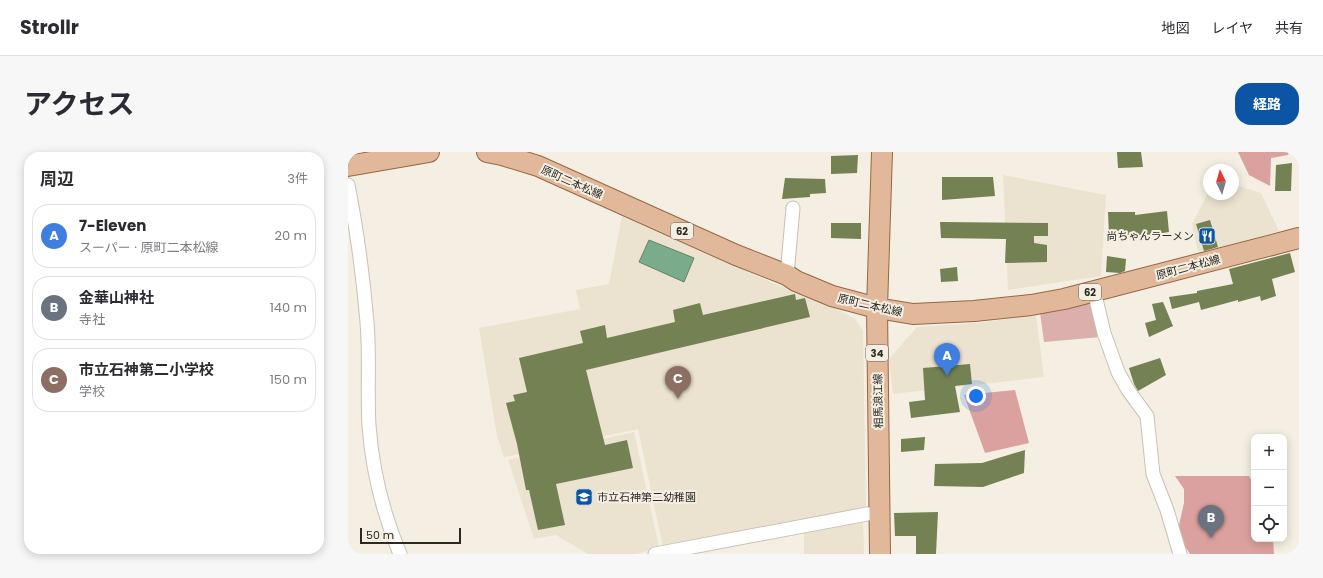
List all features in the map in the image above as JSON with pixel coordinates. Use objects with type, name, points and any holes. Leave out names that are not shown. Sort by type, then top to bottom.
[{"type":"main road","points":[[348,166],[429,152]]},
{"type":"main road","name":"原町二本松線","points":[[487,152],[538,166],[736,255],[787,275],[796,281],[832,296],[877,308],[913,314],[974,311],[1031,305],[1094,291],[1299,238]]},
{"type":"main road","name":"相馬浪江線","points":[[880,554],[877,308],[882,152]]},
{"type":"street","points":[[348,184],[360,258],[367,324],[369,426],[375,470],[390,529],[400,554]]},
{"type":"street","points":[[787,275],[793,208]]},
{"type":"street","points":[[1094,291],[1104,333],[1118,372],[1128,390],[1147,416],[1153,474],[1167,510],[1180,554]]},
{"type":"street","points":[[655,554],[867,514],[880,513]]},
{"type":"shaded area","points":[[1238,152],[1289,152],[1288,155],[1271,158],[1270,186],[1249,175]]},
{"type":"shaded area","points":[[1003,175],[1106,195],[1101,276],[1008,290]]},
{"type":"shaded area","points":[[1239,186],[1261,193],[1279,231],[1199,256],[1192,224],[1204,200],[1239,200]]},
{"type":"shaded area","points":[[622,216],[766,280],[837,309],[855,319],[863,331],[866,506],[859,509],[663,547],[638,429],[504,457],[497,436],[479,328],[580,309],[576,290],[609,284]]},
{"type":"shaded area","points":[[649,240],[694,258],[684,282],[639,262]]},
{"type":"shaded area","points":[[1089,301],[1101,337],[1044,342],[1040,312]]},
{"type":"shaded area","points":[[1036,315],[1044,377],[893,394],[889,359],[917,327],[978,323]]},
{"type":"shaded area","points":[[1015,390],[1029,443],[985,453],[964,395]]},
{"type":"shaded area","name":"市立石神第二幼稚園","points":[[634,432],[659,547],[637,554],[588,554],[556,535],[534,539],[508,460]]},
{"type":"shaded area","points":[[1175,476],[1249,476],[1251,480],[1251,542],[1273,542],[1274,554],[1190,554],[1177,534],[1184,503],[1184,489]]},
{"type":"shaded area","points":[[863,519],[864,554],[804,554],[804,530]]},
{"type":"building","points":[[1117,152],[1141,152],[1143,167],[1118,168]]},
{"type":"building","points":[[858,155],[857,173],[831,174],[831,156]]},
{"type":"building","points":[[1292,163],[1291,191],[1275,191],[1276,165]]},
{"type":"building","points":[[942,177],[993,177],[995,196],[942,200]]},
{"type":"building","points":[[785,178],[825,179],[826,193],[810,194],[810,197],[782,199]]},
{"type":"building","points":[[1167,211],[1169,232],[1150,235],[1109,235],[1108,212],[1135,212],[1135,215]]},
{"type":"building","name":"尚ちゃんラーメン","points":[[1210,220],[1218,247],[1204,251],[1196,224]]},
{"type":"building","points":[[940,222],[1048,223],[1048,236],[1034,236],[1034,243],[1047,245],[1047,262],[1005,263],[1006,239],[941,238]]},
{"type":"building","points":[[831,223],[861,223],[861,239],[831,238]]},
{"type":"building","points":[[1290,253],[1295,272],[1272,279],[1276,296],[1261,301],[1260,296],[1238,302],[1238,300],[1201,310],[1199,302],[1172,309],[1169,297],[1197,293],[1197,291],[1233,284],[1229,269]]},
{"type":"building","points":[[1107,256],[1126,259],[1125,271],[1120,273],[1106,272]]},
{"type":"building","points":[[957,267],[958,281],[941,282],[940,269]]},
{"type":"building","points":[[795,294],[796,300],[805,298],[810,317],[586,370],[605,445],[627,440],[633,468],[556,484],[565,525],[538,530],[529,490],[526,490],[517,444],[506,403],[515,401],[513,395],[527,392],[519,358],[583,343],[580,331],[605,325],[607,338],[675,322],[673,310],[700,303],[703,315]]},
{"type":"building","points":[[1163,302],[1173,326],[1149,337],[1145,323],[1156,320],[1152,304]]},
{"type":"building","points":[[1160,358],[1166,375],[1138,391],[1129,368]]},
{"type":"building","points":[[970,364],[972,384],[955,386],[960,412],[911,418],[909,402],[925,400],[923,368]]},
{"type":"building","points":[[925,437],[924,450],[901,452],[901,439]]},
{"type":"building","points":[[1025,450],[1024,473],[983,487],[934,486],[935,464],[982,463]]},
{"type":"building","points":[[938,512],[936,554],[916,554],[916,536],[895,536],[894,513]]},
{"type":"place","name":"尚ちゃんラーメン","points":[[1207,236]]},
{"type":"place","name":"7-Eleven","points":[[947,376]]},
{"type":"place","name":"市立石神第二小学校","points":[[678,399]]},
{"type":"place","name":"市立石神第二幼稚園","points":[[584,497]]},
{"type":"place","name":"金華山神社","points":[[1211,538]]}]
